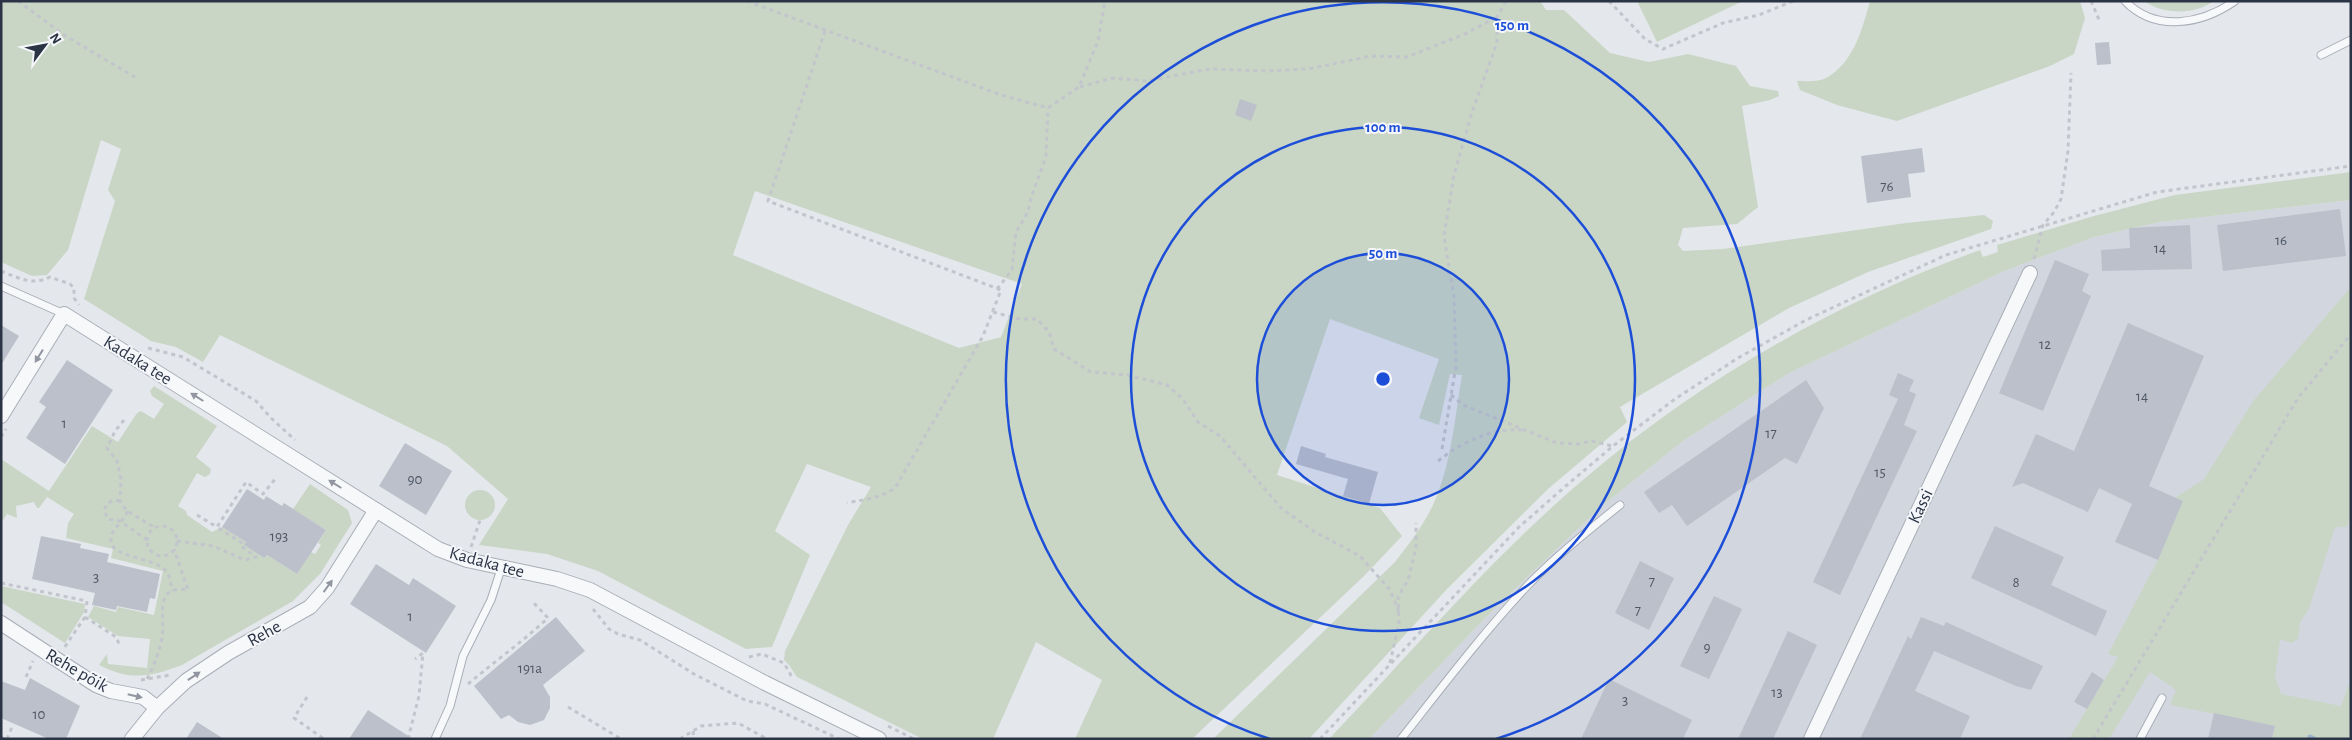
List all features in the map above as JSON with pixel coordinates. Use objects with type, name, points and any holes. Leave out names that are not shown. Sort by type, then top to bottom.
[{"type":"street","name":"Kassi","points":[[1811,739],[2030,273]]},
{"type":"street","points":[[4,422],[64,314]]},
{"type":"street","name":"Kadaka tee","points":[[64,314],[438,549],[467,560],[502,569],[557,579],[590,590],[765,683],[879,739]]},
{"type":"street","name":"Rehe","points":[[132,739],[158,708],[186,681],[225,655],[310,607],[327,588],[376,510]]},
{"type":"street","name":"Rehe põik","points":[[1,623],[96,685],[111,691],[143,698],[158,708]]},
{"type":"lane","points":[[2125,1],[2138,12],[2151,18],[2181,23],[2210,15],[2235,1]]},
{"type":"lane","points":[[2321,55],[2351,40]]},
{"type":"lane","points":[[1,286],[64,314]]},
{"type":"lane","points":[[1401,739],[1449,678],[1528,585],[1574,542],[1620,505]]},
{"type":"lane","points":[[435,739],[450,706],[464,656],[491,600],[502,569]]},
{"type":"lane","points":[[2140,739],[2162,698]]},
{"type":"path","points":[[18,1],[64,35],[138,79]]},
{"type":"path","points":[[747,1],[1001,95],[1048,108],[1079,87],[1112,78],[1146,80],[1210,69],[1267,71],[1308,69],[1371,56],[1407,57],[1467,33],[1497,17]]},
{"type":"path","points":[[1079,87],[1098,41],[1105,1]]},
{"type":"path","points":[[1442,449],[1456,366],[1454,297],[1444,236],[1454,175],[1472,112],[1497,43],[1497,17],[1506,1]]},
{"type":"path","points":[[1609,1],[1644,39],[1663,49],[1723,23],[1759,15],[1793,1]]},
{"type":"path","points":[[2091,1],[2100,22]]},
{"type":"path","points":[[825,31],[768,201],[1001,290],[983,336],[894,488],[878,498],[847,503]]},
{"type":"path","points":[[2030,273],[2043,225],[2054,212],[2062,192],[2068,151],[2070,73]]},
{"type":"path","points":[[997,289],[1012,270],[1016,232],[1028,212],[1046,156],[1048,108]]},
{"type":"path","points":[[1320,739],[1519,527],[1612,446],[1738,358],[1806,320],[1877,285],[1946,255],[2157,192],[2351,166]]},
{"type":"path","points":[[1,271],[28,282],[40,282],[50,277],[70,284],[74,288],[74,298],[87,310]]},
{"type":"path","points":[[993,312],[1019,318],[1037,319],[1049,332],[1054,349],[1091,372],[1127,375],[1167,385],[1183,399],[1198,422],[1220,436],[1281,508],[1314,532],[1360,556],[1390,590],[1399,612]]},
{"type":"path","points":[[2093,739],[2298,398],[2351,334]]},
{"type":"path","points":[[140,343],[148,348],[183,357],[256,401],[271,418],[299,443]]},
{"type":"path","points":[[1451,395],[1463,405],[1557,442],[1577,444],[1592,441],[1612,446]]},
{"type":"path","points":[[124,420],[115,431],[107,448],[117,461],[121,479],[120,501],[127,511],[154,528]]},
{"type":"path","points":[[1,437],[4,422]]},
{"type":"path","points":[[1438,461],[1452,450],[1497,431],[1526,430]]},
{"type":"path","points":[[217,527],[246,482],[263,494],[276,478]]},
{"type":"path","points":[[120,501],[111,501],[104,510],[108,519],[120,521],[147,540]]},
{"type":"path","points":[[127,511],[111,537],[110,544],[115,551],[164,568],[168,573],[172,591]]},
{"type":"path","points":[[177,541],[213,546],[245,560],[256,557],[241,546],[242,544],[197,515]]},
{"type":"path","points":[[470,547],[481,517]]},
{"type":"path","points":[[1390,664],[1397,639],[1398,597],[1408,580],[1416,548],[1416,523]]},
{"type":"path","points":[[159,526],[169,528],[176,536],[177,541],[174,549],[166,555],[157,555],[150,550],[147,540],[150,531],[154,528],[159,526]]},
{"type":"path","points":[[465,546],[479,550]]},
{"type":"path","points":[[147,680],[156,662],[162,635],[162,608],[165,596],[180,588],[188,590],[174,549]]},
{"type":"path","points":[[1,583],[87,601],[85,617],[64,648]]},
{"type":"path","points":[[467,685],[498,659],[515,648],[548,618],[533,602]]},
{"type":"path","points":[[592,606],[600,620],[609,629],[618,634],[640,640],[694,674],[747,701],[765,704],[839,739]]},
{"type":"path","points":[[85,617],[116,637],[120,646]]},
{"type":"path","points":[[408,739],[419,696],[423,653],[415,660]]},
{"type":"path","points":[[746,657],[767,655],[784,663],[794,680]]},
{"type":"path","points":[[26,678],[31,665]]},
{"type":"path","points":[[307,697],[294,718],[324,739]]},
{"type":"path","points":[[568,707],[621,739]]},
{"type":"path","points":[[880,722],[914,739]]},
{"type":"path","points":[[680,739],[701,726],[738,723],[767,739]]},
{"type":"path","points":[[1,737],[6,739],[12,727]]},
{"type":"path","points":[[693,731],[694,739]]},
{"type":"shaded area","points":[[2351,200],[2351,739],[1369,739],[1495,608],[1602,506],[1683,441],[1789,373],[2002,272],[2094,237],[2160,222]]},
{"type":"green space","points":[[1,1],[1540,1],[1546,10],[1564,10],[1610,53],[1649,62],[1688,54],[1736,66],[1750,86],[1778,91],[1779,96],[1770,100],[1742,106],[1758,207],[1737,224],[1683,228],[1678,245],[1683,251],[1723,249],[1906,223],[1984,215],[1993,221],[1991,229],[1868,272],[1789,308],[1620,407],[1627,422],[1548,489],[1448,588],[1309,739],[1213,739],[1395,562],[1416,535],[1433,505],[1444,475],[1452,442],[1462,375],[1450,374],[1439,425],[1419,418],[1439,359],[1330,319],[1277,475],[1380,508],[1402,536],[1364,576],[1192,739],[1075,739],[1102,680],[1036,642],[993,739],[923,739],[797,677],[784,660],[785,651],[848,525],[871,487],[807,464],[775,531],[810,555],[772,647],[746,649],[598,571],[547,554],[479,545],[508,499],[447,446],[220,335],[203,362],[176,347],[151,341],[84,299],[115,201],[108,190],[121,149],[101,140],[68,250],[47,275],[32,276],[1,262]],"holes":[[[755,191],[1022,284],[1001,337],[959,348],[733,255]]]},
{"type":"green space","points":[[1637,1],[1743,1],[1657,42]]},
{"type":"green space","points":[[1870,1],[2080,1],[2085,18],[2074,54],[2050,66],[1897,121],[1837,105],[1800,90],[1797,81],[1824,79],[1842,65],[1860,35]]},
{"type":"green space","points":[[2144,1],[2214,1],[2197,9],[2179,12],[2161,9]]},
{"type":"green space","points":[[2351,172],[2351,200],[2160,222],[2094,237],[2002,272],[1789,373],[1683,441],[1602,506],[1495,608],[1369,739],[1329,739],[1453,606],[1550,509],[1628,443],[1722,377],[1771,347],[1822,319],[1874,294],[1980,250],[1983,257],[1998,252],[1997,245],[2094,216],[2175,195]]},
{"type":"green space","points":[[2351,287],[2351,511],[2347,527],[2335,527],[2309,609],[2300,622],[2298,639],[2292,643],[2280,639],[2275,677],[2281,694],[2341,706],[2351,679],[2351,739],[2272,739],[2275,726],[2170,705],[2176,690],[2150,672],[2109,739],[2069,739],[2118,657],[2108,654],[2158,560],[2182,501],[2175,498],[2204,479],[2254,400]]},
{"type":"green space","points":[[154,386],[217,426],[196,457],[211,469],[210,474],[205,477],[197,473],[178,506],[186,511],[187,515],[212,532],[222,527],[246,542],[244,545],[264,558],[267,555],[297,574],[311,552],[315,554],[321,545],[318,543],[326,530],[293,509],[310,484],[348,510],[352,523],[320,574],[293,601],[182,665],[140,676],[120,673],[99,665],[107,654],[108,664],[147,668],[150,639],[118,636],[88,617],[94,606],[116,612],[118,607],[154,615],[163,571],[111,558],[113,549],[66,538],[68,523],[74,514],[47,497],[39,508],[37,508],[34,502],[16,506],[17,518],[7,514],[1,523],[1,459],[49,491],[92,426],[118,442],[137,413],[141,411],[154,419],[164,404],[152,396],[150,391]]},
{"type":"green space","points":[[480,490],[486,491],[494,499],[494,511],[486,519],[480,520],[474,519],[466,511],[465,505],[466,499],[474,491]]},
{"type":"green space","points":[[1,586],[85,604],[84,612],[65,643],[1,602]]},
{"type":"building","points":[[2109,42],[2111,64],[2097,65],[2095,43]]},
{"type":"building","points":[[1240,99],[1257,105],[1251,121],[1235,115]]},
{"type":"building","points":[[1922,148],[1925,172],[1908,174],[1911,197],[1867,203],[1861,156]]},
{"type":"building","points":[[2340,209],[2346,256],[2223,271],[2217,225]]},
{"type":"building","points":[[2190,225],[2192,269],[2102,271],[2101,250],[2130,248],[2129,228]]},
{"type":"building","points":[[2055,260],[2089,274],[2082,291],[2091,296],[2043,411],[1999,393]]},
{"type":"building","points":[[2128,323],[2204,356],[2149,486],[2183,501],[2158,560],[2115,542],[2132,504],[2099,488],[2088,512],[2023,483],[2012,487],[2036,434],[2074,451]]},
{"type":"building","points":[[1,325],[19,336],[1,365]]},
{"type":"building","points":[[67,360],[113,390],[65,464],[26,438],[46,407],[39,402]]},
{"type":"building","points":[[1898,373],[1914,380],[1909,391],[1916,394],[1904,425],[1917,431],[1840,595],[1813,582],[1898,399],[1889,395]]},
{"type":"building","points":[[1806,380],[1824,408],[1797,464],[1785,458],[1687,526],[1672,505],[1659,513],[1644,492]]},
{"type":"building","points":[[405,443],[452,471],[426,515],[379,486]]},
{"type":"building","points":[[1301,446],[1326,454],[1325,457],[1378,472],[1369,504],[1343,496],[1348,479],[1296,464]]},
{"type":"building","points":[[247,489],[264,500],[266,496],[282,506],[284,503],[326,530],[297,574],[267,555],[264,558],[244,545],[246,542],[222,527]]},
{"type":"building","points":[[1995,526],[2064,557],[2051,585],[2107,611],[2096,636],[1971,578]]},
{"type":"building","points":[[41,536],[81,544],[80,548],[109,554],[107,562],[160,574],[155,599],[150,598],[147,612],[117,606],[116,610],[92,605],[95,593],[32,579]]},
{"type":"building","points":[[1640,561],[1674,578],[1649,630],[1615,613]]},
{"type":"building","points":[[376,564],[409,585],[413,578],[456,606],[426,653],[350,604]]},
{"type":"building","points":[[1714,596],[1742,609],[1709,679],[1680,666]]},
{"type":"building","points":[[556,617],[585,651],[543,685],[550,697],[550,708],[544,720],[530,725],[518,722],[509,715],[501,719],[474,686]]},
{"type":"building","points":[[1921,617],[1944,626],[1946,622],[2043,666],[2031,690],[2016,686],[1934,651],[1915,691],[1970,716],[1960,739],[1860,739],[1908,636],[1911,639]]},
{"type":"building","points":[[1788,631],[1817,645],[1773,739],[1738,739]]},
{"type":"building","points":[[2092,672],[2104,680],[2087,709],[2074,702]]},
{"type":"building","points":[[30,678],[80,706],[66,739],[49,739],[1,718],[1,681],[25,690]]},
{"type":"building","points":[[1609,679],[1692,720],[1683,739],[1581,739]]},
{"type":"building","points":[[368,710],[413,739],[349,739]]},
{"type":"building","points":[[2214,713],[2275,726],[2272,739],[2208,739]]},
{"type":"building","points":[[197,722],[224,739],[186,739]]},
{"type":"waterway","points":[[2310,737],[2314,739]]}]
